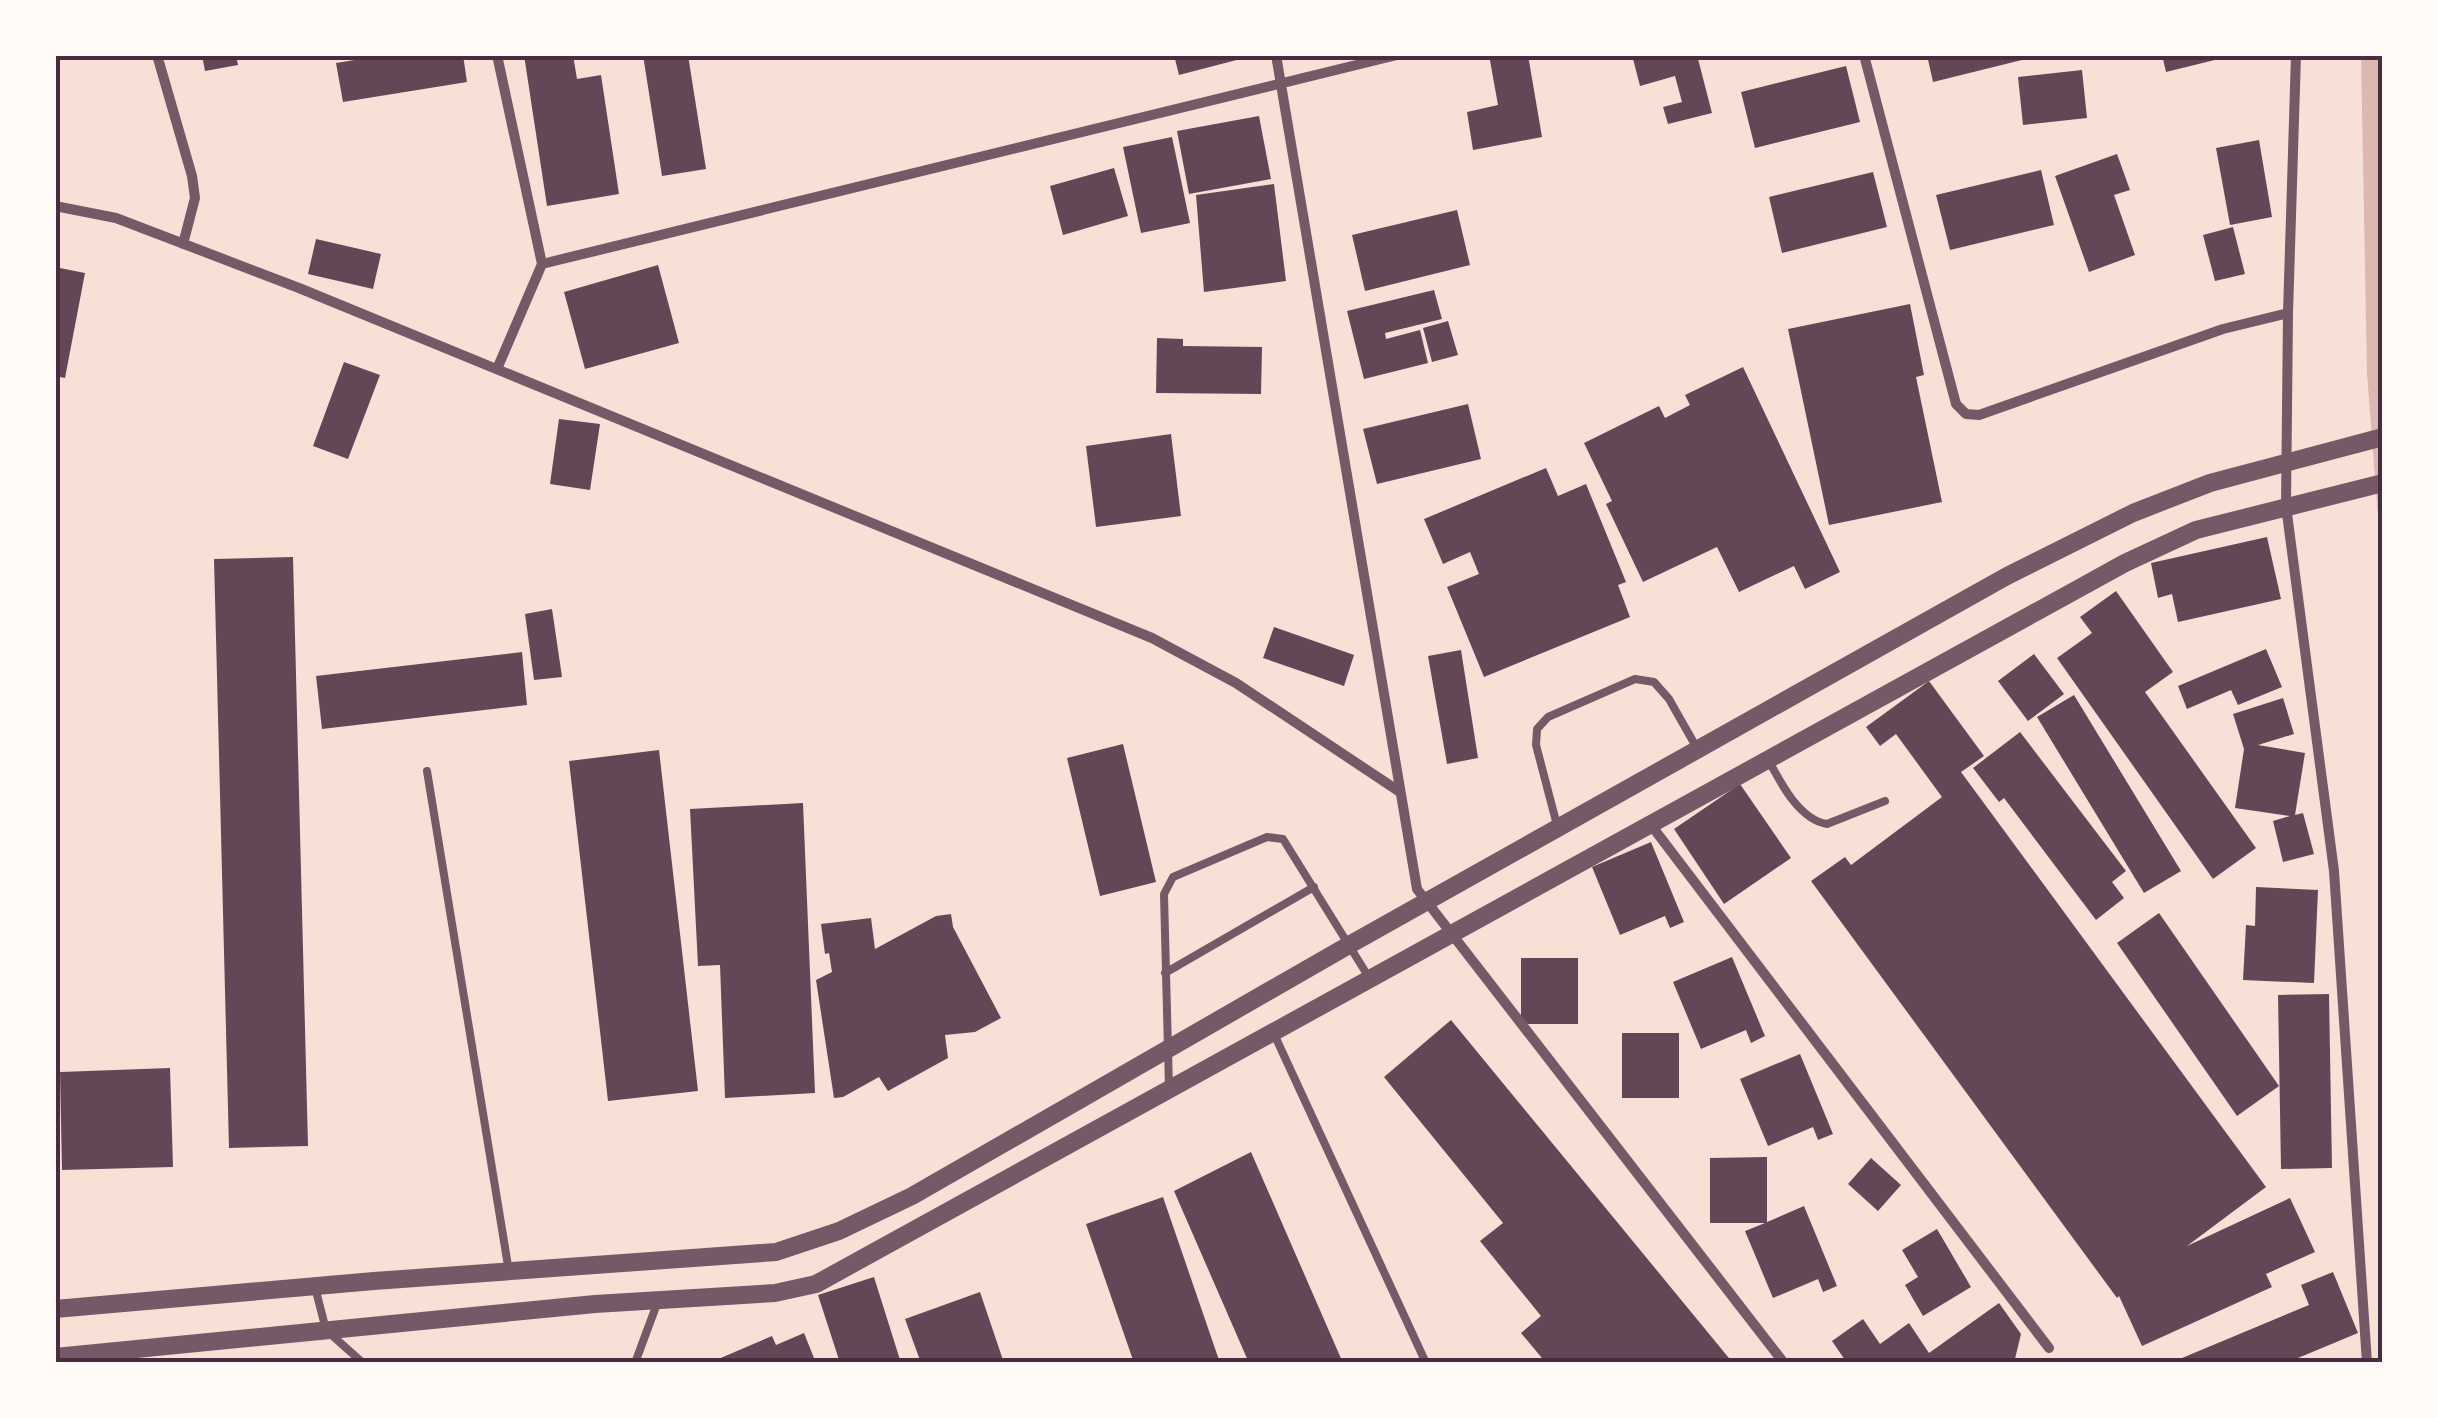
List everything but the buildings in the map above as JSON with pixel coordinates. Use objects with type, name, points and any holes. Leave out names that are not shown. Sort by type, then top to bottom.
[{"type":"street","points":[[157,55],[192,176],[195,198],[184,244]]},
{"type":"street","points":[[496,368],[542,264],[497,55]]},
{"type":"street","points":[[1276,55],[1417,889],[1784,1363]]},
{"type":"street","points":[[542,264],[1397,55]]},
{"type":"street","points":[[1864,55],[1956,404],[1966,414],[1980,414],[2223,330],[2288,313]]},
{"type":"street","points":[[2296,55],[2286,506],[2334,871],[2367,1363]]},
{"type":"street","points":[[55,206],[116,218],[184,244],[1152,638],[1236,683],[1400,792]]},
{"type":"street","points":[[55,1309],[776,1252],[803,1244],[912,1196],[1349,945],[2007,576],[2133,512],[2210,482],[2383,437]]},
{"type":"street","points":[[55,1357],[658,1300],[775,1293],[816,1284],[2125,563],[2196,530],[2383,483]]},
{"type":"street","points":[[1652,825],[2049,1348]]},
{"type":"lane","points":[[1558,830],[1536,745],[1538,729],[1548,717],[1634,679],[1654,682],[1669,699],[1698,750]]},
{"type":"lane","points":[[1769,761],[1808,817],[1817,822],[1828,824],[1885,801]]},
{"type":"lane","points":[[427,771],[509,1272]]},
{"type":"lane","points":[[1169,1091],[1164,894],[1172,877],[1276,836],[1282,839],[1371,980]]},
{"type":"lane","points":[[1165,973],[1314,888]]},
{"type":"lane","points":[[1274,1034],[1426,1363]]},
{"type":"lane","points":[[315,1287],[326,1330],[363,1363]]},
{"type":"lane","points":[[635,1363],[658,1300]]},
{"type":"shaded area","points":[[2361,55],[2383,55],[2383,583],[2367,373]]}]
